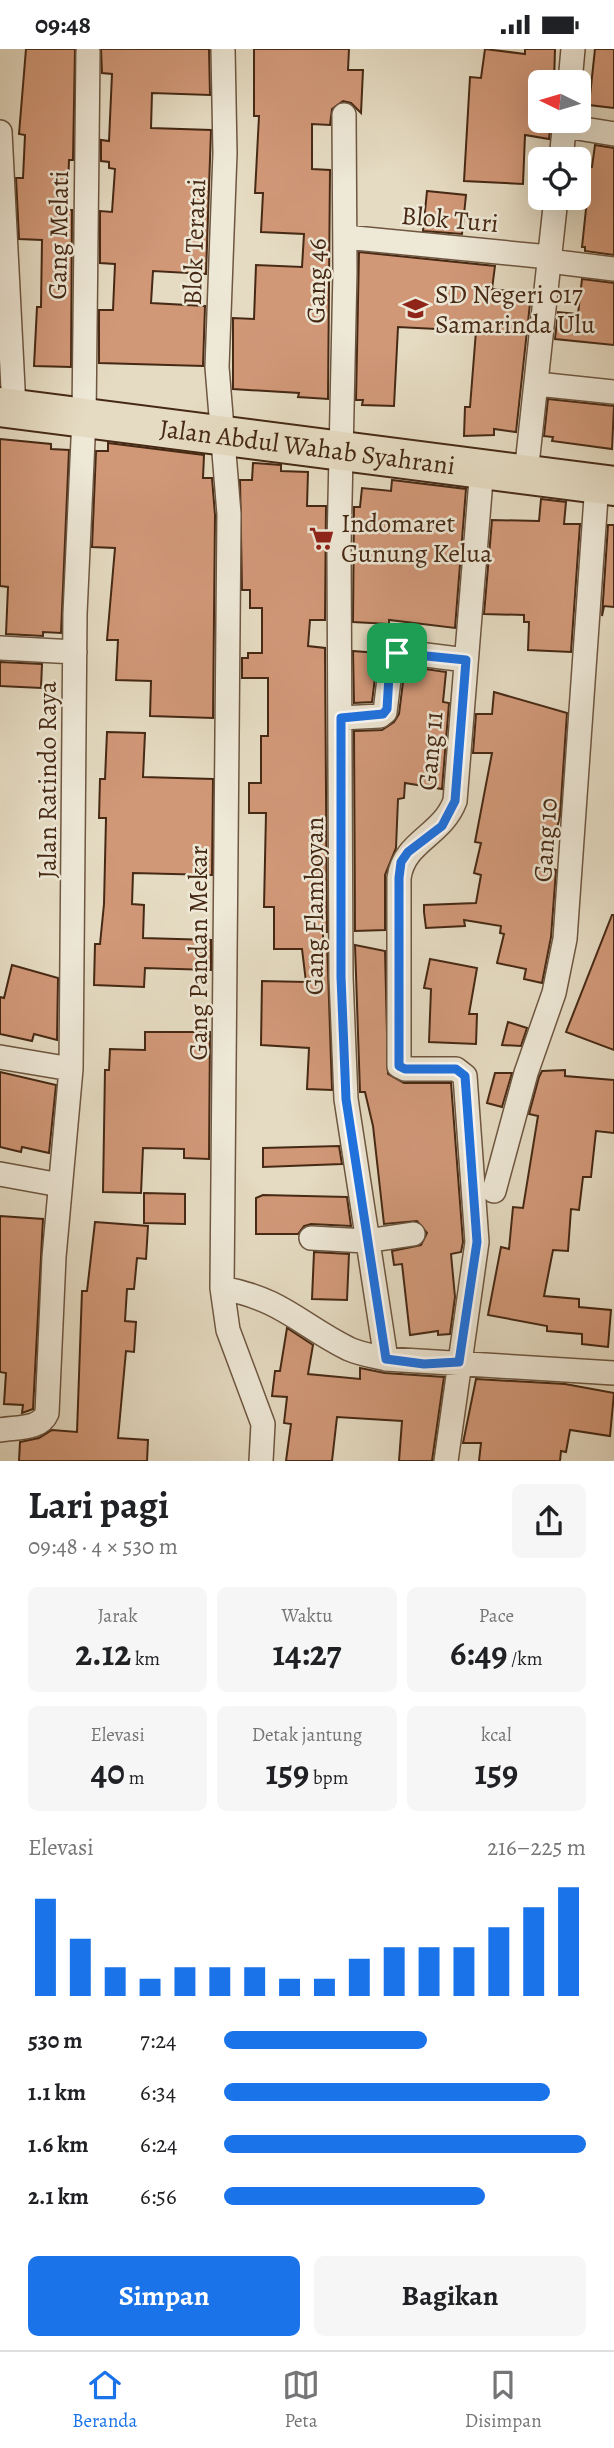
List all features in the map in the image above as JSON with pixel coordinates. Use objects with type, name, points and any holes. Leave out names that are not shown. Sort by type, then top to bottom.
[{"type":"highway","name":"Jalan Abdul Wahab Syahrani","points":[[7,408],[526,474],[609,480]]},
{"type":"street","name":"Blok Teratai","points":[[223,49],[225,153],[218,367],[225,437]]},
{"type":"street","points":[[571,70],[573,49]]},
{"type":"street","name":"Gang Melati","points":[[84,418],[88,52]]},
{"type":"street","name":"Gang 46","points":[[339,449],[345,237],[344,115]]},
{"type":"street","points":[[592,129],[614,134]]},
{"type":"street","points":[[0,132],[7,408]]},
{"type":"street","points":[[526,474],[555,210]]},
{"type":"street","name":"Blok Turi","points":[[345,237],[549,259],[614,269]]},
{"type":"street","points":[[537,384],[614,393]]},
{"type":"street","name":"Jalan Ratindo Raya","points":[[0,1430],[33,1425],[41,1422],[47,1413],[60,1185],[71,1069],[75,652],[84,418]]},
{"type":"street","name":"Gang Pandan Mekar","points":[[225,437],[229,514],[222,1288],[228,1330],[264,1424],[261,1461]]},
{"type":"street","name":"Gang Flamboyan","points":[[339,449],[341,977],[346,1099],[386,1359]]},
{"type":"street","name":"Gang 11","points":[[459,1362],[477,1242],[465,1076],[456,1069],[405,1069],[398,1061],[401,862],[408,852],[442,826],[455,801],[482,467]]},
{"type":"street","name":"Gang 10","points":[[494,1191],[526,1073],[554,993],[565,939],[609,480]]},
{"type":"street","points":[[0,648],[75,652]]},
{"type":"street","points":[[341,718],[380,716],[385,712],[392,655],[402,653],[466,660]]},
{"type":"street","points":[[0,1057],[71,1069]]},
{"type":"street","points":[[0,1174],[60,1185]]},
{"type":"street","points":[[310,1238],[366,1241],[413,1234]]},
{"type":"street","points":[[222,1288],[264,1299],[291,1311],[350,1349],[386,1359],[424,1364],[459,1362],[614,1373]]},
{"type":"street","points":[[446,1461],[459,1362]]},
{"type":"building","points":[[26,49],[75,49],[73,160],[69,160],[67,210],[72,210],[71,367],[34,366],[37,307],[41,307],[42,240],[19,239],[16,178],[23,178],[25,135],[19,134]]},
{"type":"building","points":[[101,49],[209,49],[210,95],[152,93],[151,128],[211,130],[206,274],[153,271],[151,303],[205,306],[203,366],[99,363],[99,310],[113,310],[115,264],[100,263],[100,211],[112,212],[115,169],[109,168],[109,162],[101,161],[101,140],[109,141],[112,74],[102,73]]},
{"type":"building","points":[[254,49],[349,49],[348,70],[363,70],[361,113],[351,103],[343,101],[332,109],[330,125],[312,124],[312,169],[330,170],[328,399],[298,397],[299,393],[233,389],[233,318],[254,319],[256,265],[302,267],[304,234],[261,232],[263,193],[255,193],[259,116],[254,116]]},
{"type":"building","points":[[485,49],[525,54],[525,49],[555,49],[554,70],[528,70],[528,133],[550,133],[549,139],[525,135],[523,184],[464,181],[470,77],[481,78]]},
{"type":"building","points":[[595,49],[614,49],[614,108],[592,105]]},
{"type":"building","points":[[595,145],[614,148],[614,255],[585,251],[585,247],[582,247],[586,210],[591,210]]},
{"type":"building","points":[[427,191],[466,195],[462,234],[423,231]]},
{"type":"building","points":[[359,252],[495,266],[492,289],[531,294],[516,432],[494,429],[494,435],[464,436],[465,407],[470,407],[476,331],[398,327],[394,406],[362,405],[363,400],[356,400]]},
{"type":"building","points":[[582,279],[614,283],[614,345],[555,339],[558,312],[578,314]]},
{"type":"building","points":[[548,399],[614,406],[612,449],[552,441],[553,437],[544,436]]},
{"type":"building","points":[[0,439],[51,444],[51,449],[69,450],[61,633],[43,632],[43,636],[6,634],[8,587],[0,586]]},
{"type":"building","points":[[108,443],[204,455],[203,478],[212,478],[215,515],[213,718],[150,716],[151,681],[116,680],[118,640],[107,640],[115,548],[92,547],[96,451],[108,451]]},
{"type":"building","points":[[253,463],[281,465],[281,471],[308,472],[307,506],[326,506],[325,620],[310,620],[308,646],[325,648],[327,932],[323,932],[323,939],[327,940],[332,1090],[307,1089],[309,1048],[261,1045],[262,981],[306,982],[302,949],[274,949],[274,907],[264,907],[266,813],[249,813],[249,783],[261,783],[261,736],[268,736],[268,678],[242,678],[242,658],[248,658],[248,653],[262,653],[262,608],[250,608],[250,590],[242,590],[240,480],[252,480]]},
{"type":"building","points":[[392,480],[466,489],[455,628],[389,620],[389,624],[353,622],[354,507],[360,507],[362,488],[391,491]]},
{"type":"building","points":[[541,499],[566,502],[564,524],[580,524],[571,652],[528,650],[529,622],[524,622],[524,615],[484,614],[492,520],[539,521]]},
{"type":"building","points":[[608,525],[614,525],[614,607],[604,606],[602,616]]},
{"type":"building","points":[[353,651],[378,653],[372,702],[354,703]]},
{"type":"building","points":[[0,662],[42,664],[41,688],[0,686]]},
{"type":"building","points":[[405,666],[446,672],[443,702],[449,703],[442,789],[405,783],[404,798],[398,799],[396,848],[385,875],[385,930],[355,931],[354,731],[382,730],[394,722],[399,714]]},
{"type":"building","points":[[494,692],[567,713],[560,816],[550,855],[553,855],[550,868],[556,870],[551,937],[542,983],[524,979],[526,969],[497,963],[504,934],[500,933],[501,926],[464,920],[465,926],[426,928],[424,905],[476,903],[481,875],[474,873],[481,843],[475,842],[492,753],[473,753],[476,714],[492,714]]},
{"type":"building","points":[[107,732],[145,733],[143,777],[213,779],[212,875],[133,873],[132,904],[144,905],[143,938],[211,940],[211,970],[145,968],[144,987],[94,985],[95,944],[100,944],[104,904],[106,818],[99,818],[100,779],[105,779]]},
{"type":"building","points":[[614,915],[614,1050],[566,1032]]},
{"type":"building","points":[[355,945],[385,951],[388,1074],[404,1083],[451,1083],[463,1242],[461,1252],[451,1254],[455,1297],[450,1334],[438,1335],[438,1331],[410,1335],[402,1264],[394,1265],[392,1251],[421,1245],[427,1233],[417,1221],[384,1224],[373,1126],[365,1092],[360,1092]]},
{"type":"building","points":[[430,959],[477,968],[469,1014],[477,1014],[476,1044],[429,1042],[431,989],[424,988]]},
{"type":"building","points":[[12,965],[58,978],[57,1040],[34,1034],[32,1041],[0,1034],[0,997],[4,998]]},
{"type":"building","points":[[508,1022],[527,1028],[521,1046],[502,1045]]},
{"type":"building","points":[[145,1032],[210,1032],[209,1159],[184,1158],[184,1149],[143,1148],[141,1193],[103,1192],[105,1070],[109,1070],[110,1049],[145,1050]]},
{"type":"building","points":[[565,1070],[565,1076],[614,1080],[614,1133],[596,1131],[591,1177],[583,1177],[579,1210],[571,1209],[568,1251],[553,1250],[544,1296],[579,1299],[579,1307],[611,1310],[608,1347],[582,1344],[582,1334],[547,1331],[547,1326],[488,1315],[501,1247],[509,1249],[513,1207],[523,1208],[538,1116],[529,1114],[539,1077],[542,1071]]},
{"type":"building","points":[[0,1072],[56,1085],[49,1153],[22,1147],[21,1152],[0,1147]]},
{"type":"building","points":[[495,1073],[512,1073],[502,1107],[487,1103]]},
{"type":"building","points":[[339,1146],[342,1164],[263,1167],[263,1148]]},
{"type":"building","points":[[144,1193],[185,1194],[185,1224],[144,1223]]},
{"type":"building","points":[[263,1195],[347,1197],[351,1226],[311,1224],[304,1226],[298,1234],[256,1234],[256,1198]]},
{"type":"building","points":[[0,1216],[43,1219],[33,1409],[22,1413],[23,1405],[4,1404],[6,1373],[0,1372]]},
{"type":"building","points":[[95,1222],[148,1226],[146,1259],[137,1258],[134,1289],[127,1289],[125,1321],[136,1322],[134,1352],[126,1351],[118,1438],[148,1440],[147,1461],[19,1461],[20,1442],[39,1438],[52,1430],[77,1432],[82,1291],[87,1291]]},
{"type":"building","points":[[314,1252],[349,1254],[347,1300],[312,1299]]},
{"type":"building","points":[[287,1328],[313,1345],[308,1374],[360,1379],[360,1368],[385,1373],[444,1377],[432,1461],[399,1461],[402,1421],[337,1417],[332,1461],[286,1461],[291,1424],[284,1423],[287,1397],[272,1396],[275,1371],[280,1371]]},
{"type":"building","points":[[476,1379],[565,1384],[614,1393],[610,1436],[570,1430],[566,1452],[561,1451],[560,1461],[479,1461],[481,1443],[463,1443]]},
{"type":"place","name":"SD Negeri 017 Samarinda Ulu","points":[[415,309]]},
{"type":"place","name":"Indomaret Gunung Kelua","points":[[321,538]]},
{"type":"route","points":[[397,653],[466,660],[455,801],[450,816],[442,826],[408,852],[401,862],[399,878],[399,1066],[405,1069],[456,1069],[465,1076],[477,1242],[459,1362],[424,1364],[386,1359],[346,1099],[341,977],[341,718],[383,714],[387,709],[390,659],[397,653]]}]
